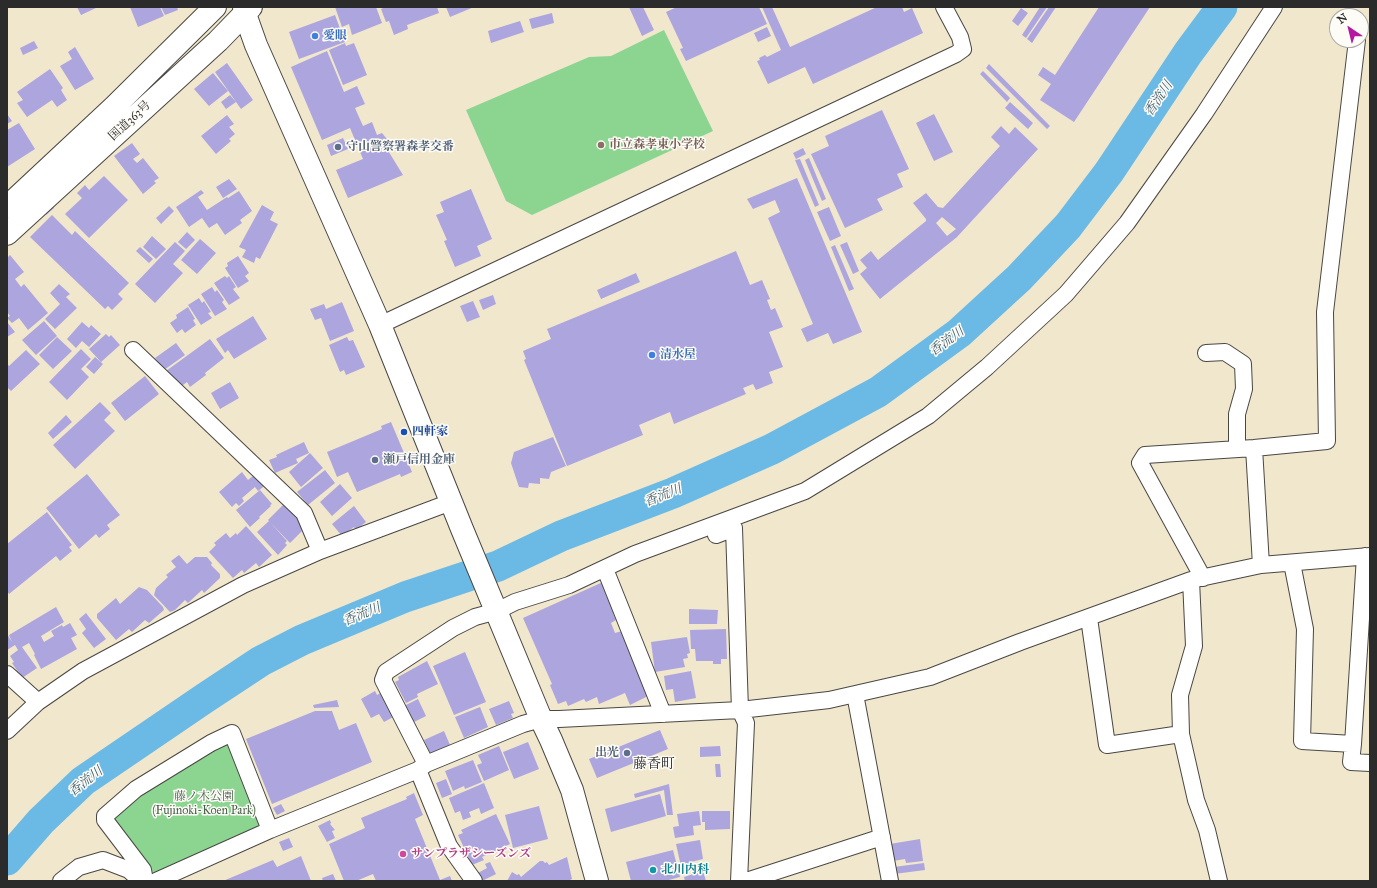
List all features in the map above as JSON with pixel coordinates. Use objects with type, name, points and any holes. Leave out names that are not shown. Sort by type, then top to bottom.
[{"type":"main road","name":"国道363号","points":[[7,207],[114,107],[215,7]]},
{"type":"main road","name":"国道363号","points":[[7,234],[218,41],[249,9]]},
{"type":"main road","points":[[249,9],[256,45],[380,325],[462,529],[572,790],[597,881]]},
{"type":"street","points":[[380,325],[956,54],[963,49],[960,37],[944,7]]},
{"type":"street","points":[[474,881],[448,846],[422,767],[384,680],[386,672],[453,628],[495,607],[569,585],[635,554],[805,491],[928,416],[987,367],[1066,294],[1126,223],[1204,114],[1274,7]]},
{"type":"street","points":[[1219,881],[1206,830],[1196,800],[1181,734],[1180,695],[1194,646],[1197,579],[1140,463],[1145,455],[1254,448],[1327,441],[1325,312],[1356,48]]},
{"type":"street","points":[[133,350],[304,513],[320,551]]},
{"type":"street","points":[[1206,353],[1225,352],[1243,364],[1244,389],[1238,414],[1237,449]]},
{"type":"street","points":[[1254,448],[1261,565]]},
{"type":"street","points":[[7,731],[38,702],[83,671],[243,585],[320,551],[451,502]]},
{"type":"street","points":[[635,554],[641,564],[734,528],[740,710],[746,723],[739,881]]},
{"type":"street","points":[[156,881],[270,830],[523,724],[541,719],[740,710],[829,700],[930,677],[1020,642],[1197,579],[1231,570],[1315,559],[1367,556],[1351,762],[1370,763]]},
{"type":"street","points":[[1292,563],[1305,630],[1302,741],[1353,744]]},
{"type":"street","points":[[605,569],[663,714]]},
{"type":"street","points":[[1089,618],[1107,745],[1181,734]]},
{"type":"street","points":[[7,674],[38,702]]},
{"type":"street","points":[[855,694],[890,881]]},
{"type":"street","points":[[145,881],[143,870],[105,820],[105,816],[136,789],[211,742],[232,733],[270,830]]},
{"type":"street","points":[[746,881],[882,837]]},
{"type":"street","points":[[61,881],[79,867],[103,860],[129,870],[142,881]]},
{"type":"green space","points":[[664,30],[713,131],[532,215],[506,201],[466,110],[589,57],[611,56]]},
{"type":"green space","name":"藤ノ木公園 (Fujinoki-Koen Park)","points":[[223,742],[230,747],[260,822],[256,831],[158,874],[148,870],[114,823],[114,815],[140,792]]},
{"type":"building","points":[[77,7],[98,7],[81,15]]},
{"type":"building","points":[[130,7],[160,7],[164,16],[138,27]]},
{"type":"building","points":[[161,7],[177,7],[178,10],[165,15]]},
{"type":"building","points":[[335,7],[376,7],[382,23],[352,35],[349,24],[342,27]]},
{"type":"building","points":[[385,7],[437,7],[439,13],[407,25],[408,29],[394,35],[389,21],[386,22],[381,9]]},
{"type":"building","points":[[446,7],[474,7],[450,17]]},
{"type":"building","points":[[629,7],[643,7],[654,30],[642,36]]},
{"type":"building","points":[[677,7],[759,7],[767,24],[686,61],[680,49],[683,48],[666,12]]},
{"type":"building","points":[[762,7],[772,7],[790,47],[877,7],[902,7],[904,12],[912,8],[923,33],[813,84],[805,67],[768,84],[757,61],[765,55],[767,57],[781,50]]},
{"type":"building","points":[[1040,7],[1047,7],[1026,38],[1022,35]]},
{"type":"building","points":[[1049,7],[1056,7],[1032,43],[1027,39]]},
{"type":"building","points":[[1099,7],[1150,7],[1074,122],[1040,100],[1051,84],[1038,75],[1043,67],[1055,75]]},
{"type":"building","points":[[1021,8],[1028,13],[1018,26],[1012,21]]},
{"type":"building","points":[[552,13],[554,23],[532,29],[529,19]]},
{"type":"building","points":[[335,15],[345,42],[299,59],[289,32]]},
{"type":"building","points":[[520,21],[524,32],[491,43],[488,31]]},
{"type":"building","points":[[767,27],[771,36],[758,42],[754,33]]},
{"type":"building","points":[[34,41],[38,48],[23,55],[20,48]]},
{"type":"building","points":[[345,43],[346,46],[354,43],[367,75],[343,85],[329,50]]},
{"type":"building","points":[[75,47],[94,79],[75,90],[60,66],[72,59],[68,52]]},
{"type":"building","points":[[327,51],[344,92],[357,86],[365,104],[355,108],[363,126],[372,122],[377,135],[382,133],[391,144],[382,147],[384,150],[387,149],[403,175],[348,198],[336,170],[363,159],[350,128],[322,140],[291,67]]},
{"type":"building","points":[[227,63],[253,100],[241,109],[215,72]]},
{"type":"building","points":[[989,64],[1050,126],[1047,129],[986,68]]},
{"type":"building","points":[[50,69],[63,88],[61,90],[67,100],[57,107],[52,100],[27,117],[17,103],[23,100],[17,92]]},
{"type":"building","points":[[983,71],[1010,98],[1007,102],[980,74]]},
{"type":"building","points":[[213,73],[228,91],[209,106],[194,89]]},
{"type":"building","points":[[230,95],[236,102],[226,109],[221,102]]},
{"type":"building","points":[[1010,102],[1033,123],[1028,129],[1005,108]]},
{"type":"building","points":[[882,110],[909,169],[897,174],[903,187],[877,199],[883,210],[845,228],[811,154],[829,146],[825,136]]},
{"type":"building","points":[[7,114],[12,121],[7,124]]},
{"type":"building","points":[[934,114],[953,152],[934,161],[916,123]]},
{"type":"building","points":[[227,115],[234,124],[229,127],[235,134],[229,139],[231,141],[216,154],[201,136]]},
{"type":"building","points":[[19,123],[35,149],[7,167],[7,130]]},
{"type":"building","points":[[1001,126],[1009,134],[1015,127],[1038,149],[957,237],[880,299],[860,274],[867,268],[860,260],[871,251],[878,260],[926,221],[913,203],[926,193],[938,207],[943,208],[1000,146],[991,137]],"holes":[[[942,217],[956,229],[947,236],[936,223]]]},
{"type":"building","name":"守山警察署森孝交番","points":[[343,138],[348,149],[331,156],[327,145]]},
{"type":"building","points":[[132,143],[140,154],[133,159],[137,163],[143,158],[159,178],[154,181],[156,183],[143,194],[114,156]]},
{"type":"building","points":[[803,148],[806,154],[796,159],[793,153]]},
{"type":"building","points":[[809,158],[826,199],[822,201],[805,160]]},
{"type":"building","points":[[800,159],[819,205],[815,207],[795,160]]},
{"type":"building","points":[[104,176],[128,200],[89,238],[65,214],[82,198],[77,193],[85,185],[89,190]]},
{"type":"building","points":[[797,178],[862,332],[833,344],[828,333],[807,342],[801,329],[813,324],[768,218],[780,212],[775,200],[753,209],[747,199]]},
{"type":"building","points":[[229,179],[237,189],[223,198],[216,187]]},
{"type":"building","points":[[471,189],[492,239],[477,246],[481,256],[455,267],[444,241],[447,240],[436,215],[444,212],[440,202]]},
{"type":"building","points":[[201,190],[204,193],[198,197],[207,210],[239,191],[252,211],[240,220],[242,223],[225,235],[217,223],[209,228],[202,218],[189,227],[176,207]]},
{"type":"building","points":[[51,204],[54,208],[46,215],[43,211]]},
{"type":"building","points":[[262,205],[274,212],[270,220],[278,224],[260,259],[256,257],[254,263],[242,257],[246,250],[239,247]]},
{"type":"building","points":[[169,206],[174,211],[161,224],[156,218]]},
{"type":"building","points":[[829,207],[841,236],[830,241],[817,212]]},
{"type":"building","points":[[52,215],[72,235],[75,231],[129,283],[118,294],[123,299],[112,310],[108,306],[105,309],[30,237]]},
{"type":"building","points":[[187,232],[195,240],[186,249],[178,242]]},
{"type":"building","points":[[152,236],[166,249],[156,259],[143,247]]},
{"type":"building","points":[[200,239],[216,253],[197,274],[181,260]]},
{"type":"building","points":[[175,242],[185,251],[173,264],[183,273],[155,303],[135,284]]},
{"type":"building","points":[[847,242],[859,271],[853,274],[840,245]]},
{"type":"building","points":[[835,245],[854,289],[849,291],[831,247]]},
{"type":"building","points":[[140,247],[153,259],[149,263],[136,251]]},
{"type":"building","name":"清水屋","points":[[736,251],[750,285],[762,280],[770,299],[767,300],[771,310],[775,308],[783,327],[769,332],[783,367],[769,372],[773,383],[756,390],[753,384],[743,388],[746,394],[674,424],[670,412],[639,425],[643,435],[567,466],[524,360],[526,359],[523,351],[551,339],[547,329]]},
{"type":"building","points":[[10,255],[24,272],[15,279],[21,287],[24,284],[48,313],[28,330],[19,318],[12,323],[7,318],[10,316],[7,312],[7,258]]},
{"type":"building","points":[[238,256],[249,273],[245,276],[249,281],[238,288],[225,268],[228,266],[227,263]]},
{"type":"building","points":[[636,273],[640,282],[601,299],[597,290]]},
{"type":"building","points":[[225,276],[227,278],[229,276],[236,287],[233,289],[240,298],[229,305],[214,283]]},
{"type":"building","points":[[59,284],[70,294],[66,297],[77,308],[55,329],[45,319],[60,304],[50,293]]},
{"type":"building","points":[[212,287],[215,292],[217,290],[224,300],[222,302],[227,309],[215,316],[201,294]]},
{"type":"building","points":[[493,295],[496,304],[483,310],[479,300]]},
{"type":"building","points":[[199,298],[202,303],[204,301],[211,312],[208,313],[212,318],[201,325],[188,305]]},
{"type":"building","points":[[473,301],[480,317],[467,322],[460,306]]},
{"type":"building","points":[[342,302],[354,331],[330,341],[321,318],[315,320],[310,309],[324,304],[326,309]]},
{"type":"building","points":[[188,307],[195,319],[193,320],[196,325],[185,333],[182,329],[177,333],[170,323],[177,318],[176,315]]},
{"type":"building","points":[[253,316],[267,339],[234,359],[228,350],[225,353],[216,339]]},
{"type":"building","points":[[44,321],[57,336],[36,355],[22,340]]},
{"type":"building","points":[[7,322],[15,332],[7,337]]},
{"type":"building","points":[[82,322],[89,328],[91,325],[101,334],[89,347],[82,341],[76,348],[67,339]]},
{"type":"building","points":[[106,334],[109,337],[111,335],[120,345],[101,362],[89,349]]},
{"type":"building","points":[[57,337],[72,351],[53,369],[39,355]]},
{"type":"building","points":[[347,337],[349,341],[353,340],[365,367],[346,375],[344,370],[340,372],[329,345]]},
{"type":"building","points":[[210,339],[224,358],[205,373],[206,375],[190,387],[187,382],[179,388],[166,371]]},
{"type":"building","points":[[176,343],[185,355],[164,370],[155,358]]},
{"type":"building","points":[[81,349],[91,359],[81,369],[89,377],[67,400],[49,382]]},
{"type":"building","points":[[26,350],[40,364],[11,391],[7,387],[7,364],[9,366]]},
{"type":"building","points":[[95,357],[103,364],[94,374],[86,367]]},
{"type":"building","points":[[145,376],[159,394],[125,421],[111,403]]},
{"type":"building","points":[[230,382],[239,398],[220,409],[211,393]]},
{"type":"building","points":[[100,402],[111,413],[104,420],[115,431],[75,469],[53,445]]},
{"type":"building","points":[[66,415],[72,422],[53,439],[48,433]]},
{"type":"building","name":"瀬戸信用金庫","points":[[391,422],[412,472],[401,477],[400,474],[357,492],[348,472],[337,477],[327,452],[382,429],[381,426]]},
{"type":"building","points":[[553,437],[566,466],[551,472],[549,479],[540,478],[540,484],[529,483],[528,488],[519,487],[511,463],[514,452]]},
{"type":"building","points":[[304,442],[309,453],[296,459],[298,463],[275,473],[269,460],[277,457],[276,455]]},
{"type":"building","points":[[310,453],[323,468],[301,487],[289,472]]},
{"type":"building","points":[[325,470],[335,483],[308,505],[297,492]]},
{"type":"building","points":[[242,472],[248,480],[258,472],[267,484],[258,491],[255,487],[242,498],[244,501],[239,506],[236,503],[232,507],[219,492]]},
{"type":"building","points":[[87,474],[120,515],[107,525],[110,529],[99,538],[96,534],[79,549],[46,508]]},
{"type":"building","points":[[340,484],[352,498],[332,516],[320,502]]},
{"type":"building","points":[[260,490],[272,504],[250,527],[236,510]]},
{"type":"building","points":[[286,502],[301,517],[303,527],[301,529],[302,531],[290,543],[268,520]]},
{"type":"building","points":[[354,506],[366,522],[356,530],[354,527],[342,536],[332,524]]},
{"type":"building","points":[[47,512],[72,545],[69,547],[72,551],[60,561],[56,556],[9,594],[7,591],[7,544]]},
{"type":"building","points":[[269,521],[287,541],[285,543],[287,545],[278,555],[257,532]]},
{"type":"building","points":[[246,526],[272,555],[259,567],[256,563],[244,573],[242,570],[233,578],[209,552],[216,545],[214,543],[226,533],[230,538],[236,533],[237,535]]},
{"type":"building","points":[[179,555],[187,564],[195,557],[207,557],[212,563],[211,565],[220,574],[220,578],[204,593],[202,590],[188,603],[185,600],[175,610],[170,612],[154,595],[156,588],[168,577],[166,575],[176,567],[171,561]]},
{"type":"building","points":[[603,582],[617,612],[613,613],[616,620],[611,623],[615,633],[622,631],[650,695],[630,705],[625,693],[599,704],[597,697],[586,702],[584,699],[568,706],[566,701],[558,704],[550,685],[552,684],[523,618]]},
{"type":"building","points":[[139,587],[147,590],[164,610],[149,623],[145,620],[132,632],[129,629],[116,640],[97,618],[97,614],[116,598],[120,604]]},
{"type":"building","points":[[56,607],[64,622],[41,636],[44,642],[54,636],[51,631],[62,625],[63,627],[70,623],[77,635],[71,638],[77,649],[41,669],[29,643],[22,647],[37,668],[22,678],[12,663],[14,662],[10,656],[18,650],[15,645],[7,650],[7,634],[12,642],[9,635]]},
{"type":"building","points":[[689,609],[718,610],[717,624],[689,624]]},
{"type":"building","points":[[86,613],[106,639],[94,648],[82,633],[86,629],[79,619]]},
{"type":"building","points":[[726,629],[727,659],[721,659],[721,664],[713,664],[713,661],[696,661],[695,649],[691,649],[690,630]]},
{"type":"building","points":[[687,637],[690,653],[687,654],[688,658],[683,659],[685,667],[655,672],[651,642]]},
{"type":"building","points":[[465,652],[486,702],[454,715],[433,666]]},
{"type":"building","points":[[427,661],[438,684],[417,694],[418,697],[406,703],[395,682],[399,680],[398,677]]},
{"type":"building","points":[[691,671],[696,698],[675,702],[673,689],[666,690],[664,676]]},
{"type":"building","points":[[375,691],[377,695],[382,692],[395,716],[384,722],[379,714],[371,718],[361,699]]},
{"type":"building","points":[[418,699],[426,716],[412,723],[404,706]]},
{"type":"building","points":[[337,700],[339,707],[314,708],[313,705]]},
{"type":"building","points":[[509,701],[514,713],[511,714],[513,718],[496,725],[489,709]]},
{"type":"building","points":[[480,707],[488,727],[464,738],[455,717]]},
{"type":"building","points":[[315,711],[332,711],[339,730],[356,723],[372,762],[272,804],[246,739]]},
{"type":"building","points":[[660,730],[668,749],[597,778],[589,759]]},
{"type":"building","points":[[444,731],[450,745],[430,753],[424,740]]},
{"type":"building","points":[[528,742],[539,769],[514,779],[503,752]]},
{"type":"building","points":[[499,746],[509,770],[484,781],[477,765],[482,763],[478,755]]},
{"type":"building","points":[[720,746],[721,756],[700,757],[700,747]]},
{"type":"building","points":[[473,760],[482,782],[465,789],[464,786],[453,791],[445,771]]},
{"type":"building","points":[[715,764],[720,764],[721,777],[716,777]]},
{"type":"building","points":[[446,779],[452,794],[442,798],[436,783]]},
{"type":"building","points":[[484,783],[494,808],[481,814],[479,808],[469,812],[471,817],[463,820],[460,811],[455,813],[449,798]]},
{"type":"building","points":[[669,784],[673,815],[667,815],[664,790],[635,798],[634,794]]},
{"type":"building","name":"サンプラザシーズンズ","points":[[414,793],[423,815],[415,819],[440,880],[450,876],[452,881],[376,881],[373,874],[356,881],[344,881],[329,844],[365,828],[361,818],[407,799],[406,797]]},
{"type":"building","points":[[660,794],[666,816],[611,832],[605,809]]},
{"type":"building","points":[[281,804],[285,811],[277,815],[273,808]]},
{"type":"building","points":[[539,806],[548,839],[513,848],[505,815]]},
{"type":"building","points":[[699,811],[701,825],[693,826],[694,835],[675,838],[673,827],[679,826],[677,814]]},
{"type":"building","points":[[702,811],[730,811],[730,829],[705,830],[705,822],[702,822]]},
{"type":"building","points":[[496,814],[510,844],[482,857],[484,860],[472,865],[458,835],[463,833],[461,830]]},
{"type":"building","points":[[330,820],[330,824],[335,830],[332,831],[335,838],[327,842],[318,826]]},
{"type":"building","points":[[289,838],[293,847],[283,851],[279,842]]},
{"type":"building","points":[[920,839],[923,861],[906,863],[905,859],[893,861],[890,844]]},
{"type":"building","points":[[700,840],[703,859],[691,862],[692,869],[682,871],[676,844]]},
{"type":"building","name":"北川内科","points":[[673,850],[680,877],[665,881],[631,881],[626,862]]},
{"type":"building","points":[[301,856],[311,881],[223,881],[273,860],[277,867]]},
{"type":"building","points":[[567,857],[572,879],[568,881],[507,881],[512,872],[517,875],[519,874],[521,877],[540,861],[545,863],[547,862],[549,865]]},
{"type":"building","points":[[490,862],[496,874],[482,881],[478,873],[487,868],[485,864]]},
{"type":"building","points":[[924,863],[925,870],[894,874],[894,867]]},
{"type":"building","points":[[703,871],[706,881],[685,881],[684,877]]},
{"type":"building","points":[[333,874],[336,881],[323,881],[322,878]]},
{"type":"waterway","name":"香流川","points":[[7,860],[41,821],[83,781],[261,661],[302,640],[405,597],[498,566],[561,536],[673,493],[772,449],[878,392],[959,333],[1019,278],[1068,226],[1109,172],[1188,53],[1222,7]]},
{"type":"place","name":"愛眼","points":[[315,36]]},
{"type":"place","name":"市立森孝東小学校","points":[[601,145]]},
{"type":"place","name":"守山警察署森孝交番","points":[[338,147]]},
{"type":"place","name":"清水屋","points":[[652,355]]},
{"type":"place","name":"四軒家","points":[[404,432]]},
{"type":"place","name":"瀬戸信用金庫","points":[[375,460]]},
{"type":"place","name":"出光","points":[[627,753]]},
{"type":"place","name":"サンプラザシーズンズ","points":[[403,854]]},
{"type":"place","name":"北川内科","points":[[653,870]]},
{"type":"district","name":"藤香町","points":[[654,765]]}]
